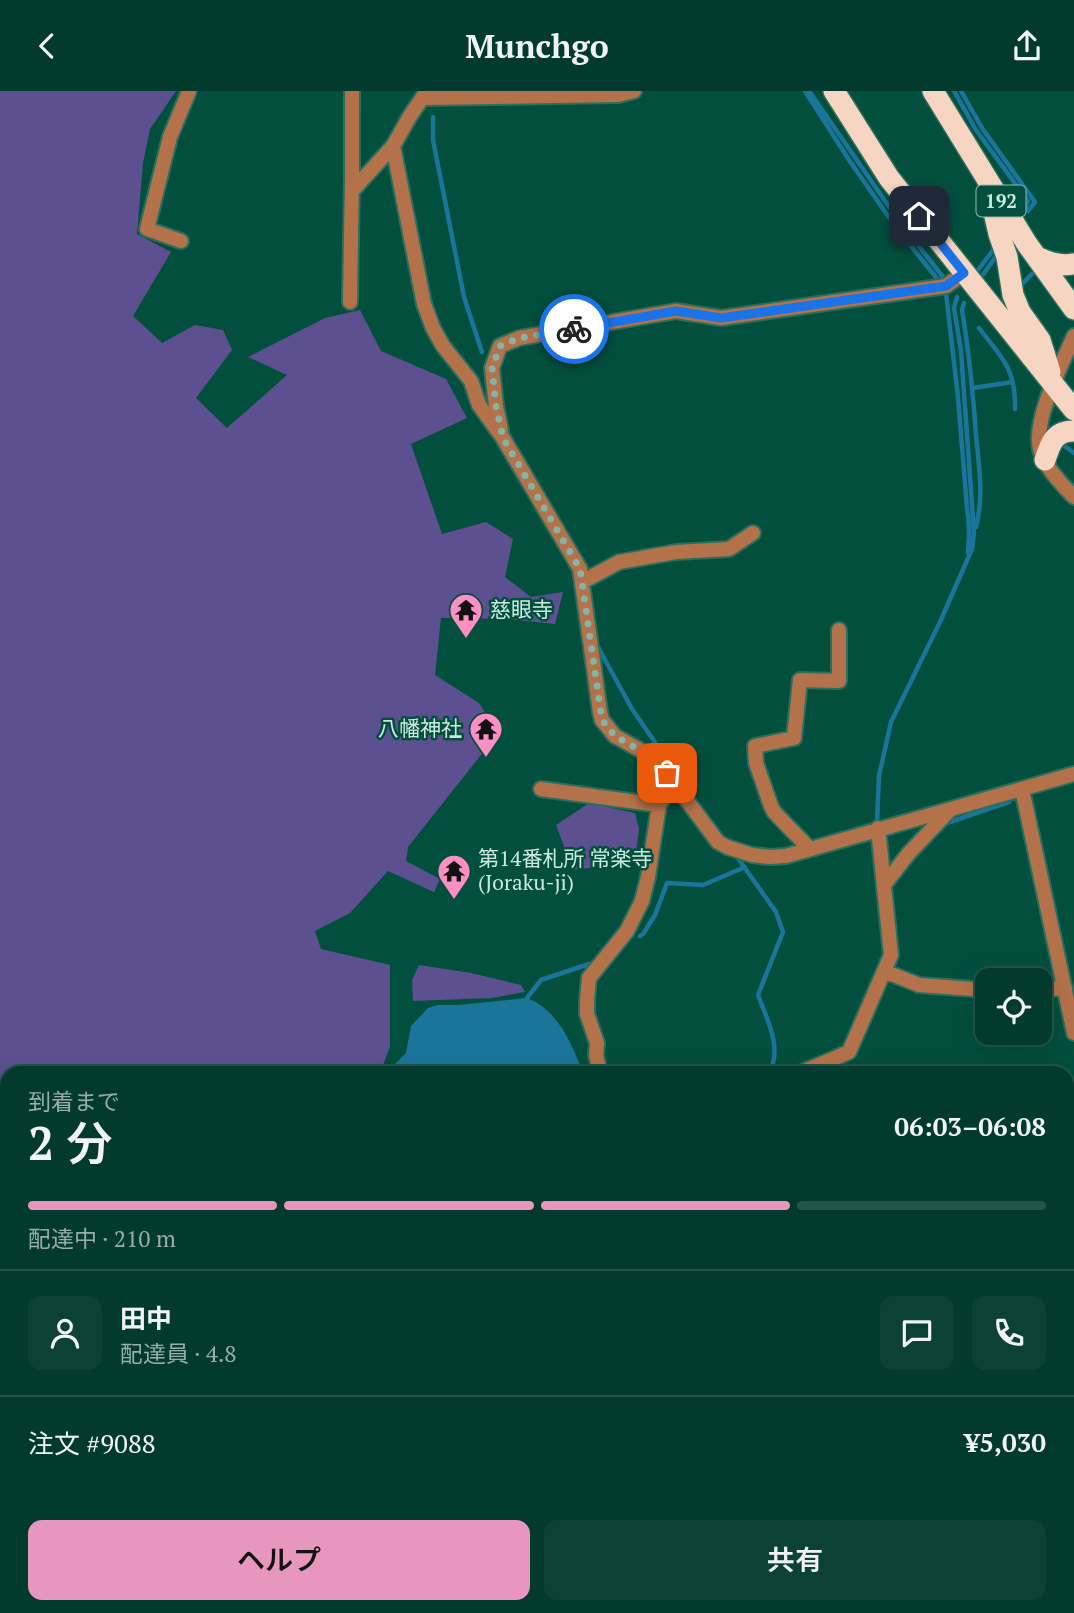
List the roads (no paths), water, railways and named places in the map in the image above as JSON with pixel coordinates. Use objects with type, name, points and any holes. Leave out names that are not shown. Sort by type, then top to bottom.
[{"type":"highway","points":[[834,91],[889,178],[1074,410]]},
{"type":"highway","name":"192","points":[[933,91],[1027,244],[1074,309]]},
{"type":"highway","points":[[986,176],[1007,257],[1013,295],[1020,312],[1040,340],[1054,384]]},
{"type":"highway","points":[[1039,258],[1065,266],[1074,264]]},
{"type":"highway","points":[[1045,460],[1050,443],[1058,434],[1074,431]]},
{"type":"street","points":[[181,241],[147,229],[170,138],[189,91]]},
{"type":"street","points":[[350,302],[352,91]]},
{"type":"street","points":[[352,191],[393,146],[425,95],[618,95],[634,91]]},
{"type":"street","points":[[393,146],[424,304],[443,346],[471,381],[479,405],[503,438],[580,569],[602,720],[615,736],[656,759],[718,842],[733,849],[769,857],[786,856],[1074,774]]},
{"type":"street","points":[[503,438],[492,368],[500,346],[519,338],[676,311],[721,318],[946,286],[964,273]]},
{"type":"street","points":[[1074,336],[1044,410],[1039,431],[1040,449],[1045,460],[1053,474],[1074,498]]},
{"type":"street","points":[[582,582],[619,562],[676,552],[729,549],[753,533]]},
{"type":"street","points":[[810,849],[774,812],[756,763],[754,746],[794,738],[800,680],[839,681],[839,630]]},
{"type":"street","points":[[598,1066],[597,1043],[587,1014],[589,978],[627,930],[642,901],[659,805],[666,795],[677,787]]},
{"type":"street","points":[[541,789],[659,805]]},
{"type":"street","points":[[1022,789],[1074,1033]]},
{"type":"street","points":[[884,885],[909,853],[950,810]]},
{"type":"street","points":[[816,1066],[849,1052],[891,955],[878,828]]},
{"type":"street","points":[[884,971],[919,985],[975,989]]},
{"type":"street","points":[[1052,989],[1065,988]]},
{"type":"water","points":[[527,998],[538,1003],[562,1029],[580,1066],[393,1066],[406,1053],[411,1026],[428,1008]]},
{"type":"waterway","points":[[805,91],[895,226],[939,281]]},
{"type":"waterway","points":[[809,91],[899,221],[943,277]]},
{"type":"waterway","points":[[954,91],[976,130],[1028,201],[1025,208]]},
{"type":"waterway","points":[[961,91],[982,128],[1035,202],[1028,211]]},
{"type":"waterway","points":[[433,117],[433,140],[464,297],[482,352]]},
{"type":"waterway","points":[[978,270],[994,249]]},
{"type":"waterway","points":[[982,276],[997,255]]},
{"type":"waterway","points":[[1018,288],[1032,274]]},
{"type":"waterway","points":[[946,293],[969,521],[968,553]]},
{"type":"waterway","points":[[877,822],[879,776],[891,722],[972,549],[974,532],[961,351],[954,308],[957,297]]},
{"type":"waterway","points":[[964,303],[962,310],[980,481],[976,527]]},
{"type":"waterway","points":[[979,328],[1006,364],[1013,383],[1015,409]]},
{"type":"waterway","points":[[973,388],[1013,382]]},
{"type":"waterway","points":[[1062,444],[1074,453]]},
{"type":"waterway","points":[[598,647],[632,709],[692,796]]},
{"type":"waterway","points":[[944,824],[1009,802]]},
{"type":"waterway","points":[[735,854],[776,912],[783,932],[758,995],[774,1044],[772,1066]]},
{"type":"waterway","points":[[640,936],[655,915],[667,883],[703,885],[745,867]]},
{"type":"waterway","points":[[527,998],[541,980],[589,964]]},
{"type":"place","name":"慈眼寺","points":[[466,640]]},
{"type":"place","name":"八幡神社","points":[[486,759]]},
{"type":"place","name":"第14番札所 常楽寺 (Joraku-ji)","points":[[454,901]]}]
